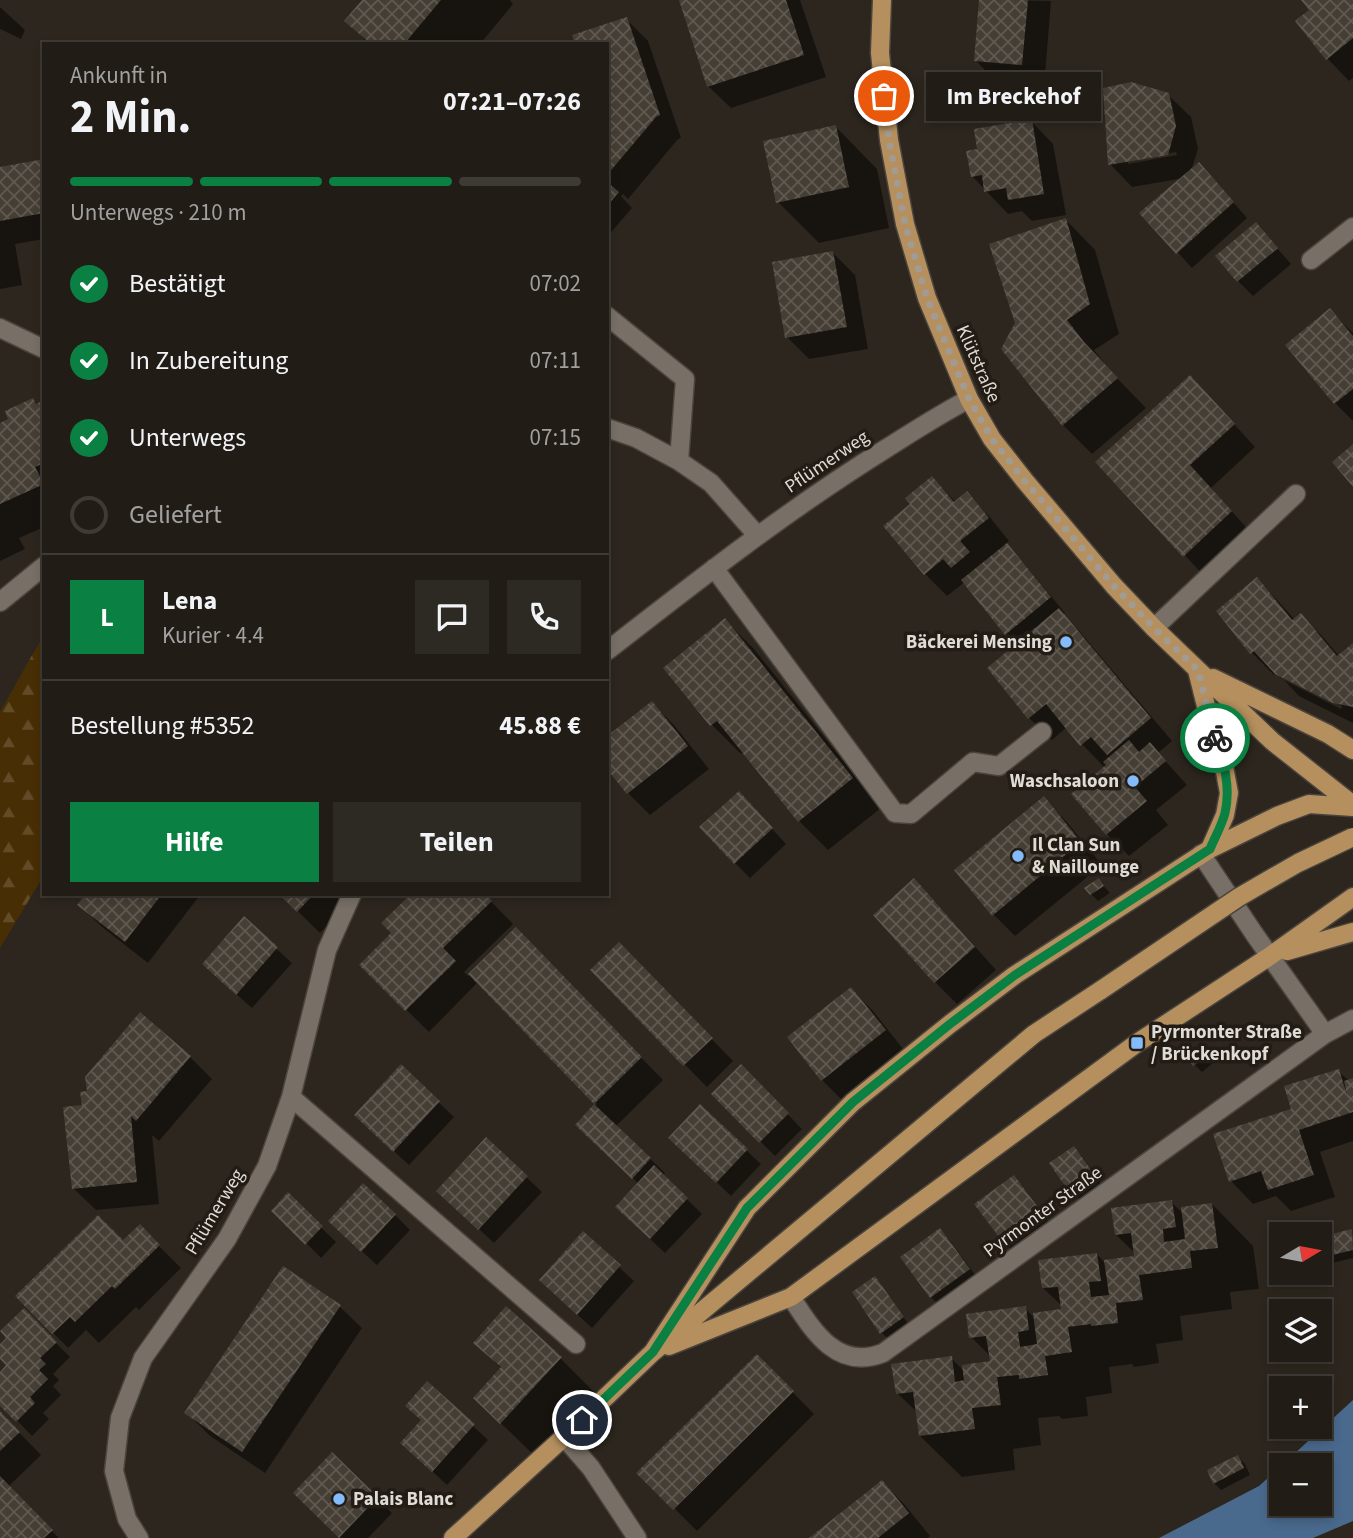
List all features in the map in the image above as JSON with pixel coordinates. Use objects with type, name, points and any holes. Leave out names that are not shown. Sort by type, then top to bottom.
[{"type":"main road","name":"Klütstraße","points":[[883,0],[881,66],[889,140],[905,224],[927,298],[969,399],[992,439],[1114,586],[1154,628],[1272,741],[1353,806]]},
{"type":"main road","name":"Klütstraße","points":[[1198,670],[1328,734],[1353,750]]},
{"type":"main road","points":[[1198,670],[1211,726],[1223,761],[1228,793],[1224,815],[1206,851]]},
{"type":"main road","points":[[1328,734],[1353,736]]},
{"type":"main road","points":[[653,1352],[747,1208],[853,1102],[950,1024],[1015,975],[1206,851],[1277,816],[1309,804],[1353,806]]},
{"type":"main road","points":[[453,1538],[653,1352],[1034,1034],[1239,897],[1298,863],[1353,836]]},
{"type":"main road","points":[[653,1352],[791,1297],[1137,1043],[1270,956],[1353,897]]},
{"type":"main road","points":[[1270,956],[1353,932]]},
{"type":"street","points":[[1311,260],[1353,227]]},
{"type":"street","points":[[609,318],[685,379],[679,461]]},
{"type":"street","points":[[0,328],[42,348]]},
{"type":"street","name":"Pflümerweg","points":[[609,650],[757,535],[841,477],[969,399]]},
{"type":"street","points":[[609,429],[636,438],[679,461],[711,483],[757,535]]},
{"type":"street","points":[[1154,628],[1296,494]]},
{"type":"street","points":[[0,602],[42,568]]},
{"type":"street","points":[[714,568],[895,813],[911,814],[974,762],[999,766],[1042,732]]},
{"type":"street","points":[[1206,851],[1270,956],[1325,1034]]},
{"type":"street","name":"Pflümerweg","points":[[138,1538],[127,1519],[114,1471],[120,1418],[143,1358],[227,1238],[267,1166],[291,1097],[327,950],[351,896]]},
{"type":"street","name":"Pyrmonter Straße","points":[[791,1297],[827,1345],[843,1355],[856,1359],[883,1353],[1325,1034],[1353,1019]]},
{"type":"street","points":[[291,1097],[576,1344]]},
{"type":"street","points":[[564,1437],[591,1468],[637,1538]]},
{"type":"green space","points":[[42,638],[42,878],[0,948],[0,712]]},
{"type":"water","points":[[1353,1400],[1353,1521],[1313,1538],[1159,1538],[1259,1486],[1269,1477],[1269,1516],[1332,1516],[1332,1453],[1295,1453],[1310,1439],[1332,1439],[1332,1419]]},
{"type":"building","points":[[362,0],[441,0],[406,42],[369,42],[344,21]]},
{"type":"building","points":[[679,0],[786,0],[804,55],[707,87]]},
{"type":"building","points":[[979,0],[1028,0],[1022,65],[974,61]]},
{"type":"building","points":[[1301,0],[1353,0],[1353,38],[1326,60],[1295,21],[1309,10]]},
{"type":"building","points":[[627,17],[660,115],[609,173],[609,42],[574,42],[572,35]]},
{"type":"building","points":[[1131,82],[1169,93],[1176,126],[1168,155],[1108,165],[1103,88]]},
{"type":"building","points":[[1032,119],[1044,194],[1008,200],[1006,188],[984,192],[982,175],[971,177],[966,151],[977,149],[974,129]]},
{"type":"building","points":[[836,125],[849,187],[776,203],[763,141]]},
{"type":"building","points":[[42,159],[42,213],[0,221],[0,167]]},
{"type":"building","points":[[1199,162],[1234,202],[1176,254],[1139,213]]},
{"type":"building","points":[[609,184],[619,192],[609,204]]},
{"type":"building","points":[[1066,218],[1090,304],[1067,320],[1118,378],[1062,426],[1001,349],[1015,323],[989,244]]},
{"type":"building","points":[[1256,222],[1278,248],[1237,282],[1215,256]]},
{"type":"building","points":[[833,251],[847,327],[785,338],[772,262]]},
{"type":"building","points":[[1330,308],[1353,336],[1353,389],[1334,404],[1285,345]]},
{"type":"building","points":[[1190,375],[1235,424],[1190,465],[1232,511],[1183,557],[1095,462]]},
{"type":"building","points":[[33,398],[36,404],[42,401],[42,464],[35,467],[42,485],[0,504],[0,423],[8,419],[5,411]]},
{"type":"building","points":[[1353,444],[1353,487],[1332,462]]},
{"type":"building","points":[[932,476],[954,502],[967,491],[989,518],[960,541],[970,552],[951,568],[943,559],[924,575],[883,526],[910,504],[905,498]]},
{"type":"building","points":[[1007,543],[1051,597],[1005,635],[961,580]]},
{"type":"building","points":[[1257,577],[1292,620],[1301,613],[1337,656],[1353,643],[1353,707],[1333,703],[1275,674],[1254,651],[1250,654],[1216,611]]},
{"type":"building","points":[[1059,608],[1151,718],[1107,755],[1091,737],[1080,746],[1046,704],[1028,719],[987,668]]},
{"type":"building","points":[[725,618],[853,778],[798,822],[717,721],[710,726],[663,668]]},
{"type":"building","points":[[652,701],[688,746],[627,794],[609,772],[609,734]]},
{"type":"building","points":[[1129,740],[1139,752],[1150,742],[1166,761],[1135,787],[1147,801],[1106,835],[1071,794],[1106,765],[1103,762]]},
{"type":"building","points":[[739,791],[773,828],[734,864],[699,827]]},
{"type":"building","name":"Il Clan Sun & Naillounge","points":[[1044,796],[1081,842],[992,916],[954,870]]},
{"type":"building","points":[[914,878],[975,947],[934,983],[873,915]]},
{"type":"building","points":[[1099,878],[1104,886],[1090,895],[1084,888]]},
{"type":"building","points":[[84,896],[160,896],[125,942],[77,905]]},
{"type":"building","points":[[281,896],[312,896],[297,912]]},
{"type":"building","points":[[409,896],[488,896],[492,901],[443,948],[456,961],[405,1011],[359,965],[391,933],[381,923]]},
{"type":"building","points":[[244,916],[278,947],[236,995],[202,964]]},
{"type":"building","points":[[516,927],[642,1057],[594,1104],[468,974]]},
{"type":"building","points":[[619,942],[713,1038],[683,1066],[590,970]]},
{"type":"building","points":[[851,987],[886,1030],[821,1081],[787,1037]]},
{"type":"building","points":[[140,1012],[191,1056],[136,1121],[131,1116],[137,1182],[72,1189],[63,1107],[82,1105],[80,1092],[87,1091],[85,1077]]},
{"type":"building","points":[[1203,1046],[1209,1055],[1193,1066],[1187,1058]]},
{"type":"building","points":[[401,1064],[440,1101],[393,1152],[354,1115]]},
{"type":"building","points":[[741,1064],[789,1113],[759,1143],[711,1094]]},
{"type":"building","points":[[1339,1069],[1347,1095],[1344,1081],[1353,1078],[1353,1112],[1299,1130],[1314,1175],[1268,1190],[1261,1171],[1229,1182],[1213,1134],[1291,1109],[1284,1086]]},
{"type":"building","points":[[594,1104],[651,1158],[632,1179],[575,1125]]},
{"type":"building","points":[[700,1104],[748,1149],[716,1183],[668,1138]]},
{"type":"building","points":[[486,1137],[528,1176],[478,1230],[436,1191]]},
{"type":"building","points":[[1074,1146],[1097,1178],[1072,1196],[1049,1163]]},
{"type":"building","points":[[654,1165],[688,1198],[650,1239],[615,1207]]},
{"type":"building","points":[[1014,1175],[1046,1218],[1006,1246],[974,1204]]},
{"type":"building","points":[[363,1183],[396,1214],[361,1252],[328,1221]]},
{"type":"building","points":[[288,1192],[323,1226],[305,1245],[271,1211]]},
{"type":"building","points":[[1172,1200],[1176,1227],[1163,1229],[1164,1242],[1185,1239],[1181,1207],[1212,1203],[1218,1248],[1190,1251],[1192,1268],[1139,1275],[1143,1300],[1116,1303],[1118,1323],[1068,1327],[1072,1352],[1045,1356],[1048,1375],[1019,1379],[1019,1375],[997,1377],[1001,1405],[972,1408],[975,1429],[919,1436],[913,1392],[896,1394],[891,1364],[952,1356],[955,1382],[964,1380],[962,1365],[990,1361],[986,1336],[969,1338],[966,1314],[1026,1306],[1029,1330],[1018,1332],[1020,1347],[1037,1344],[1033,1313],[1061,1309],[1058,1287],[1042,1288],[1038,1260],[1097,1253],[1101,1281],[1089,1282],[1091,1297],[1109,1295],[1104,1260],[1134,1256],[1131,1233],[1115,1235],[1111,1208]]},
{"type":"building","points":[[98,1215],[123,1240],[140,1224],[160,1245],[115,1289],[112,1286],[75,1322],[70,1317],[52,1334],[15,1296]]},
{"type":"building","points":[[940,1228],[970,1269],[930,1298],[900,1257]]},
{"type":"building","points":[[1352,1229],[1353,1250],[1332,1255],[1332,1234]]},
{"type":"building","points":[[583,1231],[621,1265],[577,1315],[539,1280]]},
{"type":"building","points":[[283,1266],[341,1305],[242,1452],[184,1413]]},
{"type":"building","points":[[875,1276],[904,1317],[880,1334],[852,1292]]},
{"type":"building","points":[[506,1306],[562,1357],[500,1424],[473,1398],[501,1367],[473,1343]]},
{"type":"building","points":[[24,1308],[57,1342],[40,1358],[46,1364],[39,1370],[48,1379],[30,1397],[35,1403],[16,1422],[0,1406],[0,1372],[6,1365],[0,1359],[0,1344],[6,1338],[0,1331]]},
{"type":"building","points":[[757,1354],[794,1391],[673,1510],[636,1473]]},
{"type":"building","points":[[427,1381],[475,1424],[432,1472],[400,1443],[421,1420],[405,1406]]},
{"type":"building","points":[[0,1411],[20,1432],[0,1451]]},
{"type":"building","points":[[332,1452],[378,1497],[339,1538],[293,1493]]},
{"type":"building","points":[[1238,1455],[1244,1468],[1213,1484],[1207,1470]]},
{"type":"building","points":[[0,1476],[53,1530],[44,1538],[0,1538]]},
{"type":"building","points":[[882,1480],[909,1513],[878,1538],[809,1538]]},
{"type":"way so far","points":[[884,96],[889,140],[905,224],[927,298],[969,399],[992,439],[1025,481],[1114,586],[1198,670],[1215,738]]},
{"type":"place","name":"Im Breckehof","points":[[884,96]]},
{"type":"place","name":"Bäckerei Mensing","points":[[1066,642]]},
{"type":"place","name":"Waschsaloon","points":[[1133,781]]},
{"type":"place","name":"Il Clan Sun & Naillounge","points":[[1018,856]]},
{"type":"place","name":"Pyrmonter Straße / Brückenkopf","points":[[1137,1043]]},
{"type":"place","name":"Palais Blanc","points":[[339,1499]]},
{"type":"route","points":[[582,1420],[653,1352],[747,1208],[853,1102],[1015,975],[1210,849],[1224,815],[1228,793],[1223,761],[1215,738]]}]
